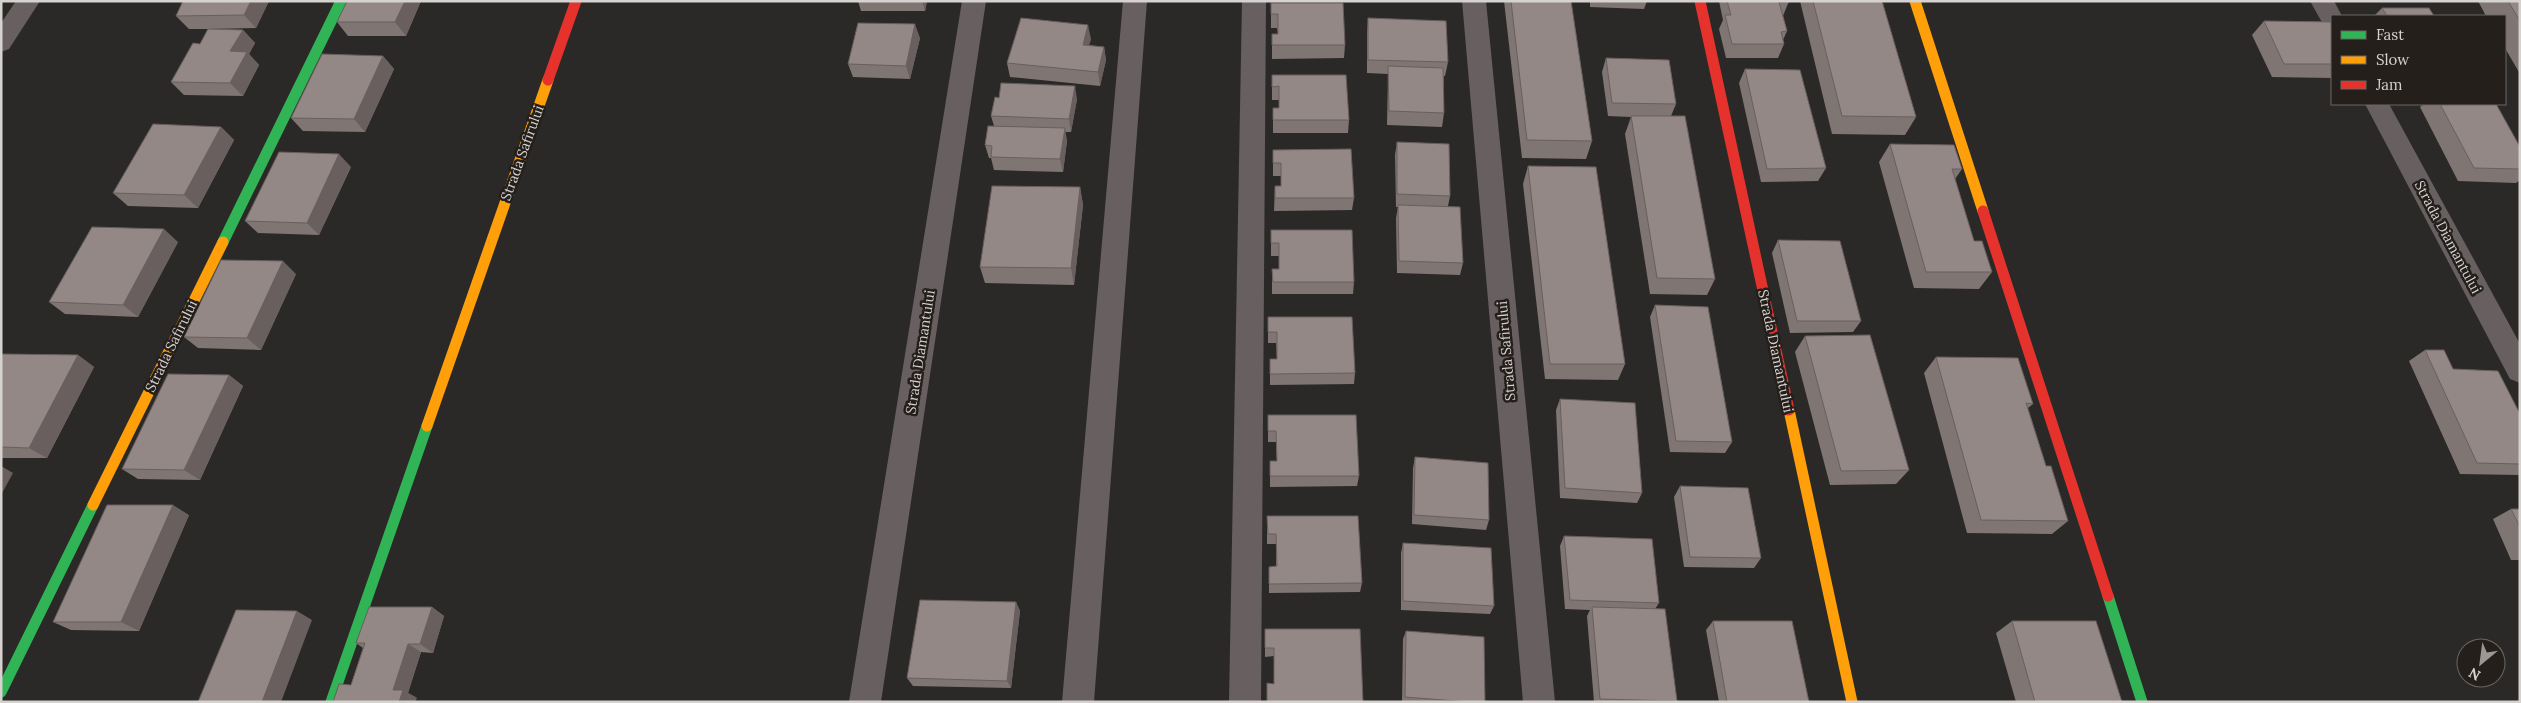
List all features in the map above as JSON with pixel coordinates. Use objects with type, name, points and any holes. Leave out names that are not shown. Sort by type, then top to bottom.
[{"type":"street","points":[[1,43],[28,1]]},
{"type":"street","name":"Strada Safirului","points":[[1,692],[341,1]]},
{"type":"street","name":"Strada Safirului","points":[[331,702],[576,1]]},
{"type":"street","name":"Strada Diamantului","points":[[865,702],[974,1]]},
{"type":"street","points":[[1078,702],[1135,1]]},
{"type":"street","points":[[1245,702],[1254,1]]},
{"type":"street","name":"Strada Safirului","points":[[1474,1],[1539,702]]},
{"type":"street","name":"Strada Diamantului","points":[[1700,1],[1852,702]]},
{"type":"street","points":[[1915,1],[2142,702]]},
{"type":"street","points":[[2322,1],[2331,18]]},
{"type":"street","name":"Strada Diamantului","points":[[2378,105],[2520,371]]},
{"type":"building","points":[[183,1],[251,1],[244,15],[176,16]]},
{"type":"building","points":[[347,1],[405,1],[395,22],[337,22]]},
{"type":"building","points":[[1511,1],[1571,1],[1592,141],[1527,140]]},
{"type":"building","points":[[1727,1],[1789,1],[1779,2],[1787,31],[1781,32],[1784,44],[1732,44],[1725,15],[1731,15]]},
{"type":"building","points":[[1813,1],[1882,1],[1916,117],[1842,116]]},
{"type":"building","points":[[2508,1],[2520,1],[2520,21]]},
{"type":"building","points":[[1271,3],[1343,3],[1345,45],[1272,45],[1272,34],[1278,34],[1278,14],[1271,14]]},
{"type":"building","points":[[2382,8],[2429,8],[2433,15],[2386,15]]},
{"type":"building","points":[[1021,18],[1088,25],[1083,45],[1104,47],[1098,72],[1007,63]]},
{"type":"building","points":[[1368,18],[1446,21],[1448,62],[1368,60]]},
{"type":"building","points":[[2264,21],[2331,22],[2331,64],[2284,64]]},
{"type":"building","points":[[858,23],[915,24],[906,66],[848,64]]},
{"type":"building","points":[[208,29],[243,30],[230,51],[247,52],[230,83],[171,82],[193,43],[200,44]]},
{"type":"building","points":[[322,54],[383,56],[354,119],[291,118]]},
{"type":"building","points":[[1606,58],[1669,60],[1676,104],[1612,103]]},
{"type":"building","points":[[1388,66],[1443,68],[1444,113],[1389,111]]},
{"type":"building","points":[[1745,69],[1800,70],[1826,168],[1767,169]]},
{"type":"building","points":[[1272,75],[1346,75],[1349,120],[1273,120],[1273,108],[1279,108],[1279,86],[1272,87]]},
{"type":"building","points":[[1001,83],[1075,86],[1069,119],[991,116],[995,97],[999,98]]},
{"type":"building","points":[[2441,105],[2497,105],[2520,147],[2520,169],[2474,168]]},
{"type":"building","points":[[1631,116],[1685,116],[1715,279],[1657,278]]},
{"type":"building","points":[[153,124],[221,127],[184,195],[113,193]]},
{"type":"building","points":[[988,126],[1065,128],[1060,159],[991,157],[992,146],[985,145]]},
{"type":"building","points":[[1397,142],[1449,144],[1450,196],[1397,194]]},
{"type":"building","points":[[1890,144],[1954,145],[1962,169],[1952,169],[1974,241],[1982,241],[1992,272],[1926,272]]},
{"type":"building","points":[[1351,149],[1354,198],[1275,198],[1275,186],[1281,186],[1281,163],[1273,163],[1273,150]]},
{"type":"building","points":[[279,152],[339,154],[307,223],[245,221]]},
{"type":"building","points":[[1528,166],[1596,167],[1625,364],[1550,364]]},
{"type":"building","points":[[992,186],[1080,187],[1071,268],[980,267]]},
{"type":"building","points":[[1398,205],[1460,207],[1463,263],[1399,261]]},
{"type":"building","points":[[92,227],[164,229],[123,305],[49,302]]},
{"type":"building","points":[[1271,230],[1352,230],[1354,282],[1273,282],[1272,269],[1279,269],[1279,243],[1271,243]]},
{"type":"building","points":[[1778,240],[1840,241],[1861,321],[1797,321]]},
{"type":"building","points":[[221,260],[283,261],[247,338],[184,337]]},
{"type":"building","points":[[1655,305],[1708,307],[1732,442],[1676,441]]},
{"type":"building","points":[[1268,317],[1352,317],[1355,373],[1270,374],[1270,359],[1277,359],[1277,332],[1268,332]]},
{"type":"building","points":[[1870,335],[1909,470],[1841,471],[1805,336]]},
{"type":"building","points":[[2425,350],[2444,350],[2453,369],[2498,371],[2520,414],[2520,464],[2477,463]]},
{"type":"building","points":[[1,354],[78,355],[29,448],[1,447]]},
{"type":"building","points":[[1936,357],[2018,358],[2033,404],[2026,403],[2046,466],[2051,466],[2068,521],[1981,520]]},
{"type":"building","points":[[168,374],[229,375],[184,470],[122,469]]},
{"type":"building","points":[[1560,399],[1635,403],[1642,493],[1565,488]]},
{"type":"building","points":[[1268,415],[1356,415],[1359,476],[1270,476],[1270,461],[1277,461],[1276,431],[1268,431]]},
{"type":"building","points":[[1415,457],[1488,463],[1489,520],[1414,515]]},
{"type":"building","points":[[1680,486],[1748,488],[1761,558],[1690,557]]},
{"type":"building","points":[[107,505],[173,505],[121,622],[53,622]]},
{"type":"building","points":[[2511,509],[2520,509],[2520,527]]},
{"type":"building","points":[[1267,516],[1358,516],[1362,583],[1269,584],[1269,567],[1277,566],[1276,534],[1268,534]]},
{"type":"building","points":[[1564,536],[1652,539],[1659,603],[1570,600]]},
{"type":"building","points":[[1403,543],[1491,548],[1494,606],[1403,601]]},
{"type":"building","points":[[920,600],[1016,602],[1007,681],[907,678]]},
{"type":"building","points":[[369,607],[432,607],[420,644],[408,644],[393,690],[403,690],[399,702],[333,702],[339,684],[351,685],[365,643],[356,643]]},
{"type":"building","points":[[1592,607],[1665,609],[1677,701],[1600,699]]},
{"type":"building","points":[[236,610],[297,611],[262,702],[198,702]]},
{"type":"building","points":[[1713,621],[1792,621],[1809,702],[1727,702]]},
{"type":"building","points":[[2012,621],[2096,621],[2122,702],[2035,702]]},
{"type":"building","points":[[1265,629],[1360,629],[1363,702],[1267,702],[1267,683],[1274,684],[1274,648],[1265,648]]},
{"type":"building","points":[[1406,631],[1484,637],[1485,702],[1405,697]]},
{"type":"traffic: fast","points":[[223,242],[341,1]]},
{"type":"traffic: fast","points":[[331,702],[427,426]]},
{"type":"traffic: fast","points":[[1,692],[93,505]]},
{"type":"traffic: fast","points":[[2108,596],[2142,702]]},
{"type":"traffic: slow","points":[[1915,1],[1983,211]]},
{"type":"traffic: slow","points":[[427,426],[548,80]]},
{"type":"traffic: slow","points":[[93,505],[223,242]]},
{"type":"traffic: slow","points":[[1789,410],[1852,702]]},
{"type":"traffic: jam","points":[[548,80],[576,1]]},
{"type":"traffic: jam","points":[[1700,1],[1789,410]]},
{"type":"traffic: jam","points":[[1983,211],[2108,596]]}]
